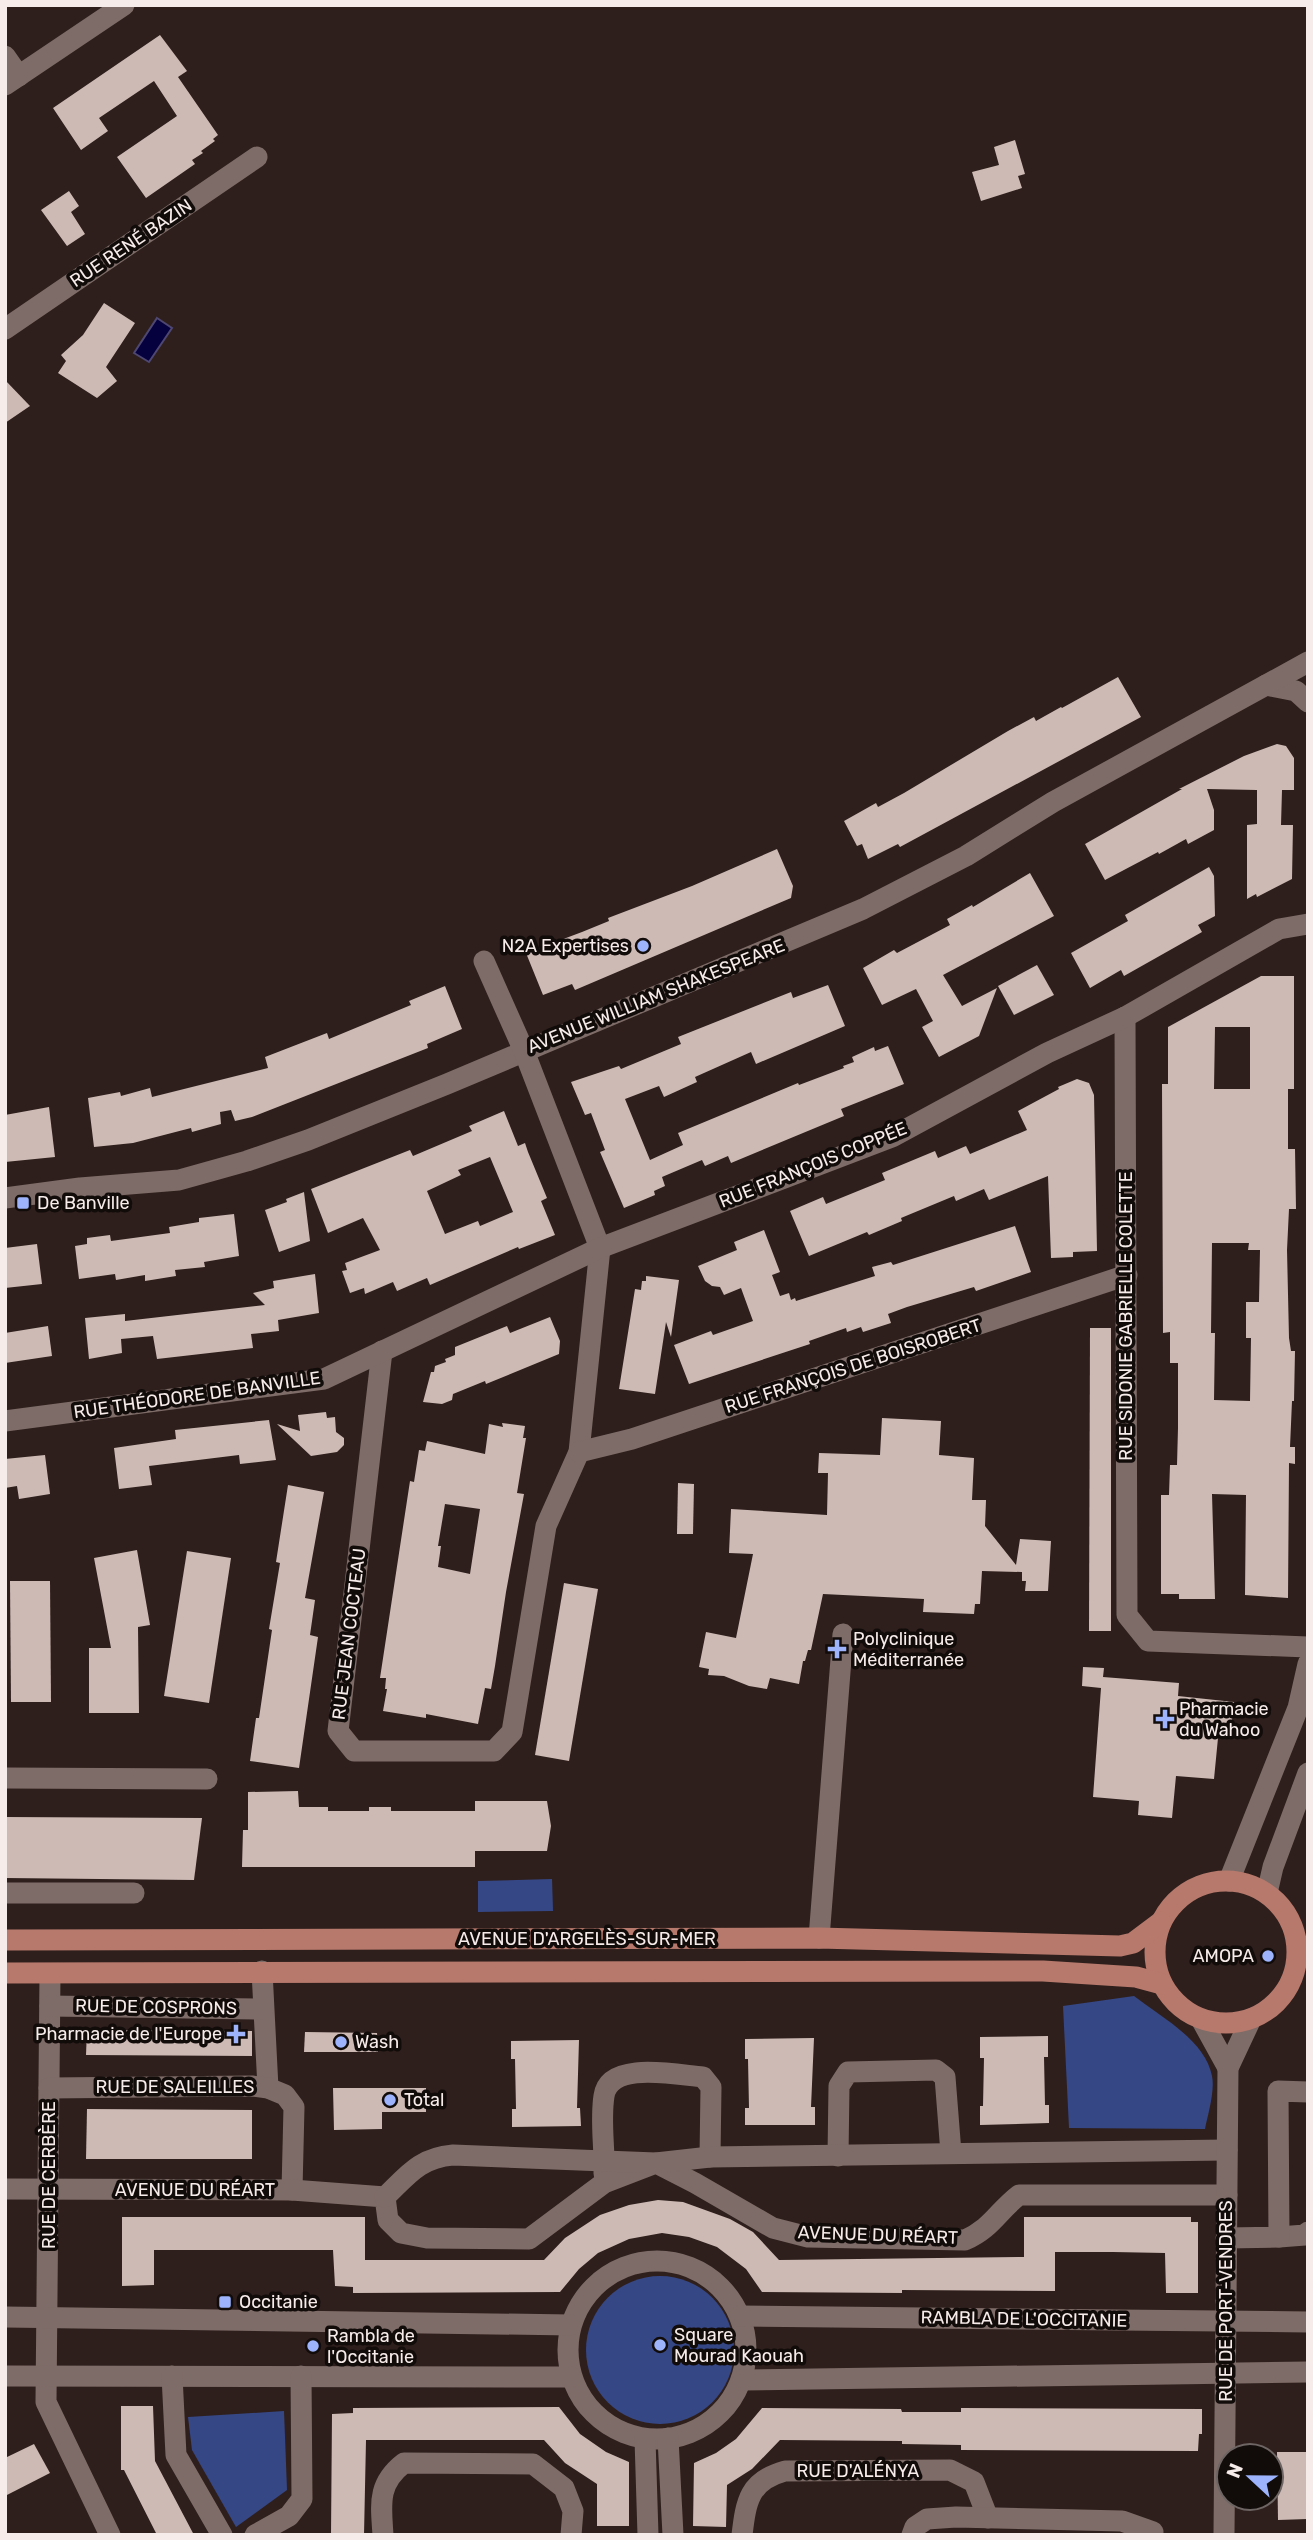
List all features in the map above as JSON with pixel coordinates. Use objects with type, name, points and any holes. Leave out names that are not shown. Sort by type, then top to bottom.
[{"type":"main road","points":[[1209,1882],[1249,1884],[1267,1893],[1299,1926],[1294,1976],[1285,1993],[1270,2008],[1251,2019],[1234,2023],[1217,2023],[1185,2011],[1172,1999],[1162,1984],[1156,1964],[1156,1943],[1161,1922],[1174,1903],[1191,1890],[1209,1882]]},
{"type":"main road","name":"AVENUE D'ARGELÈS-SUR-MER","points":[[5,1940],[819,1938],[1120,1946],[1133,1943],[1161,1922]]},
{"type":"main road","name":"AVENUE D'ARGELÈS-SUR-MER","points":[[5,1973],[1043,1971],[1126,1976],[1162,1984]]},
{"type":"main road","points":[[1285,1993],[1308,1985]]},
{"type":"street","points":[[5,56],[12,80],[124,5]]},
{"type":"street","name":"RUE RENÉ BAZIN","points":[[5,330],[257,156]]},
{"type":"street","name":"AVENUE WILLIAM SHAKESPEARE","points":[[5,1198],[80,1188],[179,1180],[308,1140],[863,909],[967,856],[1053,802],[1308,662]]},
{"type":"street","points":[[1266,685],[1304,692]]},
{"type":"street","name":"RUE FRANÇOIS COPPÉE","points":[[382,1351],[600,1248],[892,1136],[1047,1053],[1125,1017],[1279,929],[1308,924]]},
{"type":"street","points":[[484,961],[524,1051],[600,1248],[579,1452]]},
{"type":"street","name":"RUE SIDONIE GABRIELLE COLETTE","points":[[1125,1017],[1127,1615],[1147,1641],[1308,1647]]},
{"type":"street","name":"RUE FRANÇOIS DE BOISROBERT","points":[[579,1452],[632,1439],[1126,1275]]},
{"type":"street","name":"RUE THÉODORE DE BANVILLE","points":[[5,1421],[324,1379],[382,1351]]},
{"type":"street","name":"RUE JEAN COCTEAU","points":[[382,1351],[338,1731],[354,1751],[494,1751],[512,1732],[546,1526],[579,1452]]},
{"type":"street","points":[[819,1938],[843,1634]]},
{"type":"street","points":[[1229,1881],[1298,1707],[1308,1664]]},
{"type":"street","points":[[1267,1893],[1273,1867],[1308,1773]]},
{"type":"street","points":[[5,1778],[207,1779]]},
{"type":"street","points":[[5,1893],[134,1893]]},
{"type":"street","name":"RUE DE COSPRONS","points":[[262,1971],[268,2088]]},
{"type":"street","name":"RUE DE CERBÈRE","points":[[50,1974],[46,2402],[110,2535]]},
{"type":"street","name":"RUE DE COSPRONS","points":[[50,2006],[263,2008]]},
{"type":"street","name":"RUE DE PORT-VENDRES","points":[[1201,2019],[1228,2068]]},
{"type":"street","name":"RUE DE PORT-VENDRES","points":[[1224,2535],[1228,2068],[1251,2019]]},
{"type":"street","points":[[838,2156],[839,2086],[848,2072],[936,2070],[945,2077],[951,2152]]},
{"type":"street","points":[[710,2157],[711,2087],[703,2077],[628,2072],[614,2078],[604,2093],[604,2172],[528,2239],[427,2238],[401,2233],[388,2220],[385,2197],[419,2165],[436,2156],[453,2155],[604,2172],[710,2157],[1227,2150]]},
{"type":"street","name":"RUE DE SALEILLES","points":[[49,2088],[268,2088],[285,2095],[293,2107],[292,2190]]},
{"type":"street","points":[[1279,2237],[1278,2091],[1308,2092]]},
{"type":"street","name":"AVENUE DU RÉART","points":[[656,2163],[773,2228],[808,2237],[965,2240],[984,2231],[1007,2204],[1019,2195],[1227,2195]]},
{"type":"street","name":"AVENUE DU RÉART","points":[[5,2189],[292,2190],[385,2197]]},
{"type":"street","points":[[1226,2238],[1279,2237],[1308,2232]]},
{"type":"street","points":[[671,2261],[695,2269],[718,2284],[740,2316],[746,2338],[743,2380],[726,2407],[706,2425],[682,2436],[645,2439],[626,2434],[604,2423],[587,2407],[571,2377],[567,2351],[571,2325],[582,2301],[600,2281],[636,2263],[671,2261]]},
{"type":"street","points":[[5,2316],[571,2325]]},
{"type":"street","name":"RAMBLA DE L'OCCITANIE","points":[[740,2316],[1308,2322]]},
{"type":"street","points":[[743,2380],[1308,2372]]},
{"type":"street","points":[[5,2376],[571,2377]]},
{"type":"street","points":[[172,2376],[176,2455],[222,2535]]},
{"type":"street","points":[[255,2535],[289,2516],[302,2499],[301,2376]]},
{"type":"street","points":[[668,2438],[673,2535]]},
{"type":"street","points":[[645,2439],[648,2535]]},
{"type":"street","points":[[383,2535],[380,2500],[392,2472],[404,2463],[506,2462],[533,2464],[564,2487],[573,2511],[571,2535]]},
{"type":"street","name":"RUE D'ALÉNYA","points":[[742,2535],[745,2509],[753,2492],[765,2477],[785,2472],[950,2470],[975,2482],[988,2518]]},
{"type":"street","points":[[912,2535],[915,2526],[926,2519],[988,2518],[1122,2521],[1153,2532]]},
{"type":"shaded area","points":[[157,318],[172,328],[149,362],[134,353]]},
{"type":"shaded area","points":[[552,1879],[553,1911],[478,1912],[478,1881]]},
{"type":"shaded area","points":[[1134,1996],[1180,2030],[1201,2051],[1208,2063],[1213,2088],[1205,2129],[1069,2128],[1063,2006]]},
{"type":"shaded area","name":"Square Mourad Kaouah","points":[[660,2276],[688,2281],[713,2297],[729,2322],[734,2350],[729,2378],[713,2403],[688,2419],[660,2424],[632,2419],[607,2403],[591,2378],[586,2350],[591,2322],[607,2297],[632,2281]]},
{"type":"shaded area","points":[[284,2411],[287,2490],[236,2527],[192,2450],[188,2417]]},
{"type":"building","points":[[160,35],[187,71],[178,77],[218,135],[213,139],[215,141],[201,151],[203,153],[192,160],[195,164],[146,198],[117,157],[177,116],[154,81],[99,118],[108,131],[81,150],[53,108]]},
{"type":"building","points":[[1015,140],[1025,174],[1018,176],[1022,188],[981,201],[972,172],[999,165],[994,147]]},
{"type":"building","points":[[69,191],[79,206],[71,212],[85,234],[67,246],[41,210]]},
{"type":"building","points":[[104,303],[135,323],[106,367],[117,381],[97,398],[58,373],[66,361],[61,355],[83,335]]},
{"type":"building","points":[[5,380],[30,406],[5,423]]},
{"type":"building","points":[[1118,677],[1141,717],[900,847],[898,844],[868,859],[862,844],[857,846],[844,821],[876,803],[878,807],[904,793],[1034,717],[1036,721]]},
{"type":"building","points":[[1277,744],[1286,746],[1294,758],[1294,790],[1282,790],[1281,825],[1293,825],[1292,879],[1257,897],[1256,894],[1247,899],[1247,825],[1257,824],[1257,790],[1207,789],[1214,810],[1214,830],[1188,844],[1186,839],[1105,880],[1085,844],[1182,789],[1179,789],[1244,756]]},
{"type":"building","points":[[777,849],[793,886],[791,898],[575,990],[572,984],[543,995],[526,953],[609,921],[608,918],[692,886]]},
{"type":"building","points":[[1209,867],[1214,876],[1215,916],[1198,925],[1202,932],[1124,976],[1121,970],[1090,988],[1071,953],[1128,921],[1125,915]]},
{"type":"building","points":[[1030,873],[1054,916],[943,975],[962,1006],[997,988],[979,1036],[939,1057],[922,1027],[933,1021],[916,989],[882,1005],[863,968],[894,950],[897,953],[950,925],[947,919],[972,905],[973,907]]},
{"type":"building","points":[[1037,965],[1054,995],[1014,1015],[998,986]]},
{"type":"building","points":[[1261,976],[1294,976],[1294,1089],[1288,1089],[1288,1149],[1295,1149],[1296,1209],[1289,1209],[1287,1250],[1289,1338],[1291,1351],[1295,1351],[1290,1447],[1295,1447],[1295,1464],[1289,1463],[1288,1598],[1245,1595],[1246,1495],[1212,1494],[1215,1599],[1179,1599],[1179,1594],[1161,1594],[1161,1495],[1169,1495],[1170,1465],[1177,1465],[1178,1428],[1178,1363],[1170,1363],[1170,1332],[1163,1333],[1162,1084],[1168,1084],[1168,1027]],"holes":[[[1215,1027],[1250,1027],[1250,1089],[1214,1089]],[[1212,1243],[1249,1243],[1248,1250],[1260,1250],[1259,1302],[1246,1302],[1246,1338],[1251,1338],[1250,1401],[1214,1400],[1215,1333],[1211,1333]]]},
{"type":"building","points":[[828,985],[845,1026],[756,1064],[751,1052],[695,1077],[697,1082],[664,1097],[659,1086],[625,1099],[650,1160],[683,1145],[678,1133],[798,1083],[799,1085],[844,1068],[843,1066],[854,1062],[852,1057],[874,1047],[875,1051],[888,1046],[904,1084],[841,1109],[844,1116],[731,1163],[728,1156],[705,1166],[702,1160],[662,1177],[665,1186],[654,1191],[655,1195],[624,1208],[600,1152],[605,1150],[591,1113],[585,1115],[571,1082],[619,1066],[621,1069],[681,1044],[678,1037],[791,992],[793,998]]},
{"type":"building","points":[[445,986],[462,1029],[427,1044],[428,1048],[252,1117],[235,1121],[231,1110],[220,1112],[221,1124],[192,1132],[191,1128],[133,1143],[94,1147],[88,1098],[120,1092],[121,1096],[150,1088],[152,1097],[268,1068],[265,1057],[327,1033],[329,1039],[411,1005],[409,1001]]},
{"type":"building","points":[[1077,1079],[1089,1083],[1094,1095],[1097,1251],[1073,1252],[1073,1257],[1051,1258],[1048,1176],[989,1200],[984,1189],[956,1201],[954,1196],[901,1218],[902,1221],[869,1235],[867,1232],[809,1256],[790,1211],[823,1197],[826,1204],[885,1180],[882,1173],[935,1151],[938,1158],[966,1146],[970,1154],[1027,1130],[1018,1111]]},
{"type":"building","points":[[49,1107],[55,1157],[5,1162],[5,1115]]},
{"type":"building","points":[[504,1111],[518,1146],[525,1143],[547,1198],[541,1201],[555,1235],[519,1249],[518,1247],[430,1285],[427,1278],[397,1291],[393,1282],[365,1294],[364,1288],[350,1293],[342,1271],[347,1270],[345,1263],[380,1250],[363,1218],[328,1233],[311,1189],[410,1150],[413,1156],[472,1131],[469,1126]],"holes":[[[490,1157],[513,1212],[480,1226],[478,1221],[445,1234],[427,1191],[461,1175],[458,1170]]]},
{"type":"building","points":[[304,1192],[310,1241],[279,1252],[265,1210]]},
{"type":"building","points":[[234,1214],[239,1256],[204,1262],[205,1267],[175,1270],[176,1276],[145,1281],[145,1275],[116,1280],[115,1274],[79,1279],[75,1246],[87,1244],[87,1238],[110,1235],[111,1241],[170,1233],[169,1227],[199,1222],[199,1218]]},
{"type":"building","points":[[1015,1226],[1031,1272],[976,1291],[974,1287],[907,1307],[888,1314],[891,1323],[863,1332],[861,1327],[847,1332],[846,1328],[809,1341],[810,1344],[689,1384],[674,1345],[711,1331],[713,1335],[753,1321],[741,1288],[724,1295],[720,1287],[705,1281],[698,1266],[737,1250],[734,1242],[764,1230],[780,1272],[772,1275],[780,1296],[789,1293],[791,1300],[795,1298],[796,1301],[875,1276],[872,1267],[891,1262],[893,1265]]},
{"type":"building","points":[[37,1244],[42,1284],[5,1288],[5,1248]]},
{"type":"building","points":[[315,1274],[319,1313],[278,1320],[279,1331],[251,1334],[253,1348],[157,1359],[153,1336],[121,1339],[122,1353],[89,1359],[85,1318],[125,1314],[125,1321],[265,1305],[253,1293],[274,1288],[273,1281]]},
{"type":"building","points":[[646,1276],[679,1280],[671,1337],[666,1322],[655,1394],[619,1389],[635,1289],[641,1290]]},
{"type":"building","points":[[550,1317],[560,1341],[559,1354],[486,1384],[485,1381],[453,1394],[452,1400],[442,1404],[423,1402],[431,1372],[434,1372],[435,1366],[455,1355],[455,1347],[507,1326],[510,1333]]},
{"type":"building","points":[[48,1326],[52,1356],[5,1363],[5,1333]]},
{"type":"building","points":[[1090,1328],[1111,1328],[1111,1631],[1089,1631]]},
{"type":"building","points":[[326,1412],[327,1418],[335,1417],[336,1432],[344,1438],[344,1445],[337,1452],[311,1456],[277,1424],[300,1431],[298,1415]]},
{"type":"building","points":[[882,1418],[941,1421],[939,1455],[974,1458],[972,1500],[986,1500],[985,1526],[1016,1565],[1020,1539],[1051,1541],[1048,1591],[1025,1591],[1026,1581],[1022,1581],[1022,1572],[982,1571],[980,1604],[975,1604],[974,1614],[923,1612],[924,1599],[823,1594],[811,1650],[808,1650],[803,1661],[799,1684],[770,1678],[767,1689],[749,1686],[724,1676],[708,1675],[709,1669],[699,1667],[706,1632],[736,1638],[753,1554],[729,1553],[731,1509],[827,1515],[828,1473],[818,1473],[819,1453],[880,1455]]},
{"type":"building","points":[[269,1420],[276,1460],[240,1464],[239,1455],[149,1466],[152,1485],[119,1489],[114,1448],[176,1439],[175,1430]]},
{"type":"building","points":[[502,1423],[525,1426],[523,1438],[526,1438],[517,1493],[524,1494],[491,1689],[485,1688],[478,1724],[426,1714],[426,1718],[383,1711],[386,1678],[380,1678],[410,1481],[414,1482],[419,1450],[425,1451],[427,1441],[485,1454],[489,1424],[503,1427]],"holes":[[[445,1504],[480,1509],[470,1574],[438,1567],[441,1546],[438,1546]]]},
{"type":"building","points":[[45,1455],[50,1494],[19,1499],[17,1486],[5,1488],[5,1459]]},
{"type":"building","points":[[678,1483],[694,1484],[693,1534],[677,1534]]},
{"type":"building","points":[[288,1485],[324,1492],[305,1598],[315,1600],[310,1635],[318,1637],[299,1768],[250,1761],[272,1630],[269,1629],[280,1563],[276,1562]]},
{"type":"building","points":[[137,1550],[150,1625],[138,1627],[139,1713],[89,1713],[89,1648],[111,1648],[94,1558]]},
{"type":"building","points":[[187,1551],[231,1558],[209,1703],[164,1696]]},
{"type":"building","points":[[10,1581],[50,1581],[51,1702],[11,1702]]},
{"type":"building","points":[[564,1583],[598,1589],[569,1761],[535,1755]]},
{"type":"building","name":"Pharmacie du Wahoo","points":[[1083,1667],[1104,1668],[1103,1677],[1179,1683],[1178,1696],[1234,1702],[1230,1739],[1218,1738],[1214,1779],[1176,1776],[1172,1818],[1138,1815],[1139,1801],[1093,1797],[1101,1688],[1082,1686]]},
{"type":"building","points":[[298,1791],[299,1807],[328,1807],[328,1811],[369,1811],[369,1807],[391,1807],[391,1811],[475,1811],[475,1801],[547,1801],[551,1826],[547,1851],[475,1851],[475,1867],[242,1867],[243,1830],[248,1830],[248,1792]]},
{"type":"building","points":[[5,1817],[202,1818],[194,1880],[5,1878]]},
{"type":"building","points":[[87,2030],[252,2031],[252,2056],[86,2055]]},
{"type":"building","name":"Wash","points":[[305,2032],[377,2033],[378,2052],[304,2052]]},
{"type":"building","points":[[1048,2036],[1048,2057],[1044,2057],[1045,2105],[1049,2105],[1049,2123],[980,2125],[984,2058],[980,2058],[980,2037]]},
{"type":"building","points":[[814,2038],[811,2107],[815,2107],[815,2125],[745,2125],[745,2108],[749,2108],[745,2039]]},
{"type":"building","points":[[579,2040],[577,2108],[580,2108],[581,2126],[512,2127],[512,2109],[516,2109],[515,2059],[511,2059],[511,2041]]},
{"type":"building","name":"Total","points":[[333,2088],[426,2088],[426,2112],[382,2112],[382,2129],[334,2130]]},
{"type":"building","points":[[87,2109],[252,2110],[252,2159],[86,2159]]},
{"type":"building","points":[[658,2200],[683,2202],[730,2219],[753,2232],[779,2260],[1024,2257],[1024,2217],[1191,2217],[1191,2222],[1198,2222],[1198,2293],[1166,2293],[1165,2253],[1113,2252],[1055,2252],[1055,2291],[762,2292],[746,2269],[717,2247],[689,2237],[662,2233],[629,2239],[598,2253],[579,2269],[560,2292],[353,2293],[353,2287],[335,2286],[333,2250],[154,2250],[154,2285],[122,2286],[122,2217],[365,2217],[365,2260],[544,2260],[565,2238],[600,2215],[629,2205]]},
{"type":"building","points":[[121,2406],[153,2406],[155,2461],[194,2535],[157,2535],[124,2470],[121,2470]]},
{"type":"building","points":[[559,2407],[580,2434],[606,2452],[629,2462],[629,2526],[597,2526],[597,2484],[565,2463],[544,2440],[366,2440],[364,2535],[331,2535],[332,2414],[353,2413],[353,2408]]},
{"type":"building","points":[[762,2408],[901,2409],[902,2412],[961,2412],[961,2408],[1202,2409],[1202,2434],[1199,2434],[1198,2451],[961,2450],[961,2445],[902,2444],[902,2441],[780,2440],[752,2469],[727,2485],[726,2527],[693,2526],[694,2463],[716,2453],[736,2439]]},
{"type":"building","points":[[34,2444],[50,2473],[5,2496],[5,2458]]},
{"type":"building","points":[[1285,2452],[1308,2452],[1308,2519],[1278,2520],[1278,2512],[1285,2512]]},
{"type":"place","name":"N2A Expertises","points":[[643,946]]},
{"type":"place","name":"De Banville","points":[[23,1203]]},
{"type":"place","name":"Polyclinique Méditerranée","points":[[837,1649]]},
{"type":"place","name":"Pharmacie du Wahoo","points":[[1165,1719]]},
{"type":"place","name":"AMOPA","points":[[1268,1956]]},
{"type":"place","name":"Pharmacie de l'Europe","points":[[236,2034]]},
{"type":"place","name":"Wash","points":[[341,2042]]},
{"type":"place","name":"Total","points":[[390,2100]]},
{"type":"place","name":"Occitanie","points":[[225,2302]]},
{"type":"place","name":"Square Mourad Kaouah","points":[[660,2345]]},
{"type":"place","name":"Rambla de l'Occitanie","points":[[313,2346]]}]
